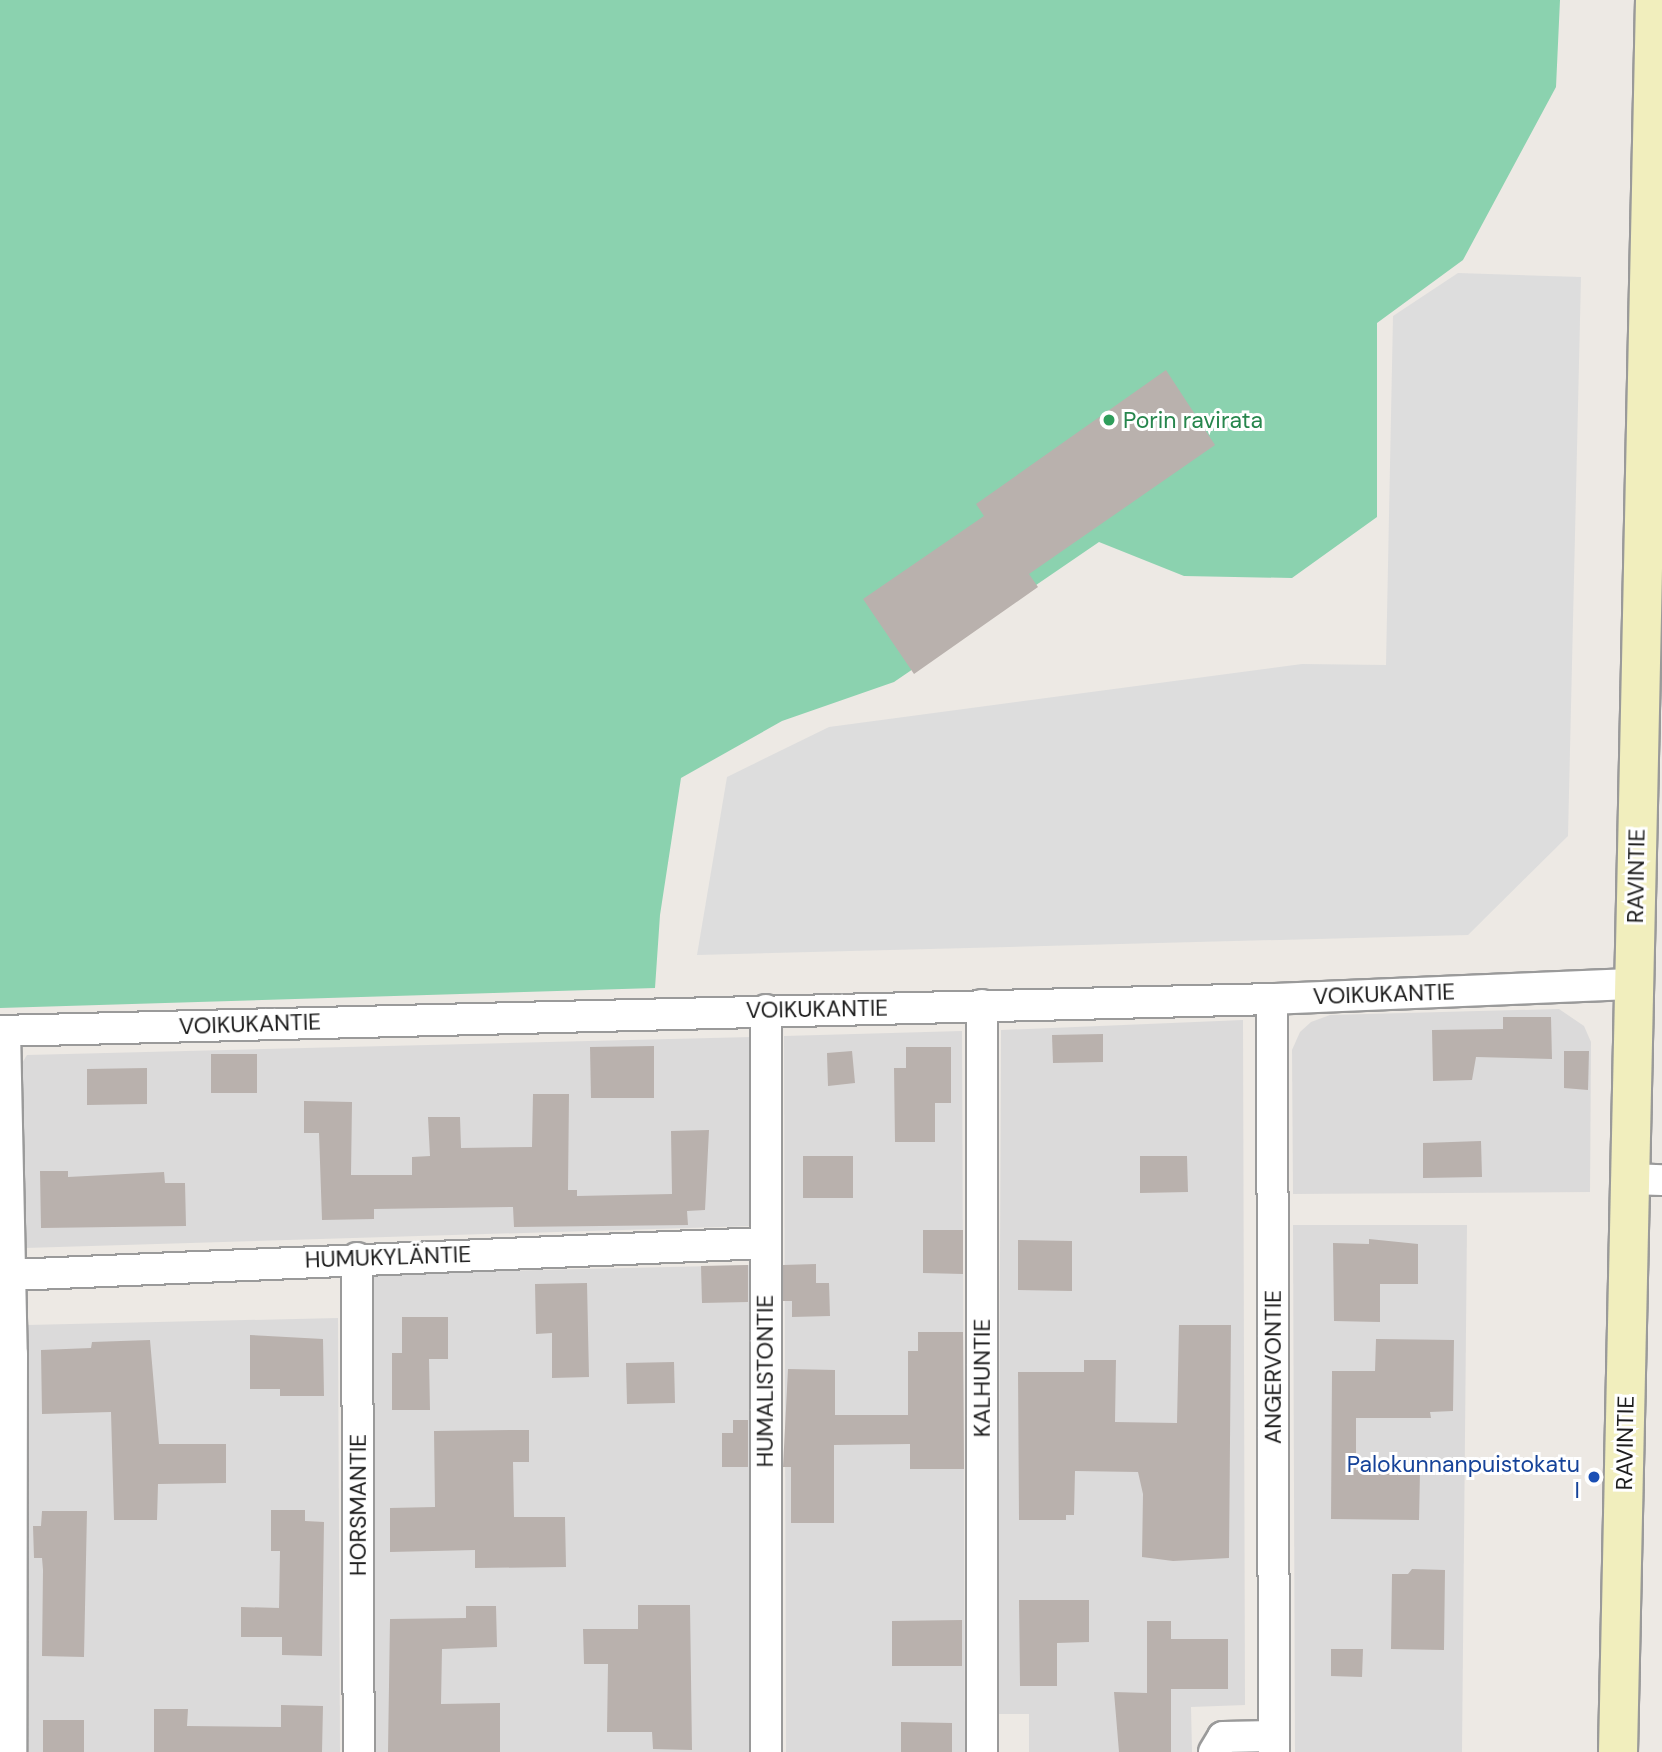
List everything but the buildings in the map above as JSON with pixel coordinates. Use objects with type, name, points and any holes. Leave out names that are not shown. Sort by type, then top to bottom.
[{"type":"main road","name":"RAVINTIE","points":[[1618,1752],[1646,1180],[1634,984],[1655,0]]},
{"type":"street","name":"VOIKUKANTIE","points":[[3,1031],[1272,999],[1634,984]]},
{"type":"street","name":"ANGERVONTIE","points":[[1214,1752],[1223,1737],[1274,1744],[1272,999]]},
{"type":"street","name":"KALHUNTIE","points":[[982,1005],[982,1752]]},
{"type":"street","name":"HUMALISTONTIE","points":[[766,1010],[766,1752]]},
{"type":"street","points":[[3,1031],[11,1275],[6,1354],[11,1752]]},
{"type":"street","name":"HUMUKYLÄNTIE","points":[[11,1275],[357,1258],[765,1243]]},
{"type":"street","name":"HORSMANTIE","points":[[357,1258],[359,1752]]},
{"type":"shaded area","points":[[1458,273],[1581,277],[1568,836],[1468,935],[697,955],[727,777],[829,727],[1302,664],[1386,665],[1393,316]]},
{"type":"shaded area","points":[[1559,1009],[1584,1026],[1591,1042],[1590,1192],[1293,1194],[1292,1050],[1300,1032],[1311,1022],[1330,1015]]},
{"type":"shaded area","points":[[1243,1020],[1245,1705],[1191,1707],[1192,1752],[1029,1752],[1029,1714],[998,1714],[1001,1030]]},
{"type":"shaded area","points":[[962,1031],[965,1752],[786,1752],[784,1036]]},
{"type":"shaded area","points":[[752,1037],[752,1226],[25,1248],[19,1068],[27,1055]]},
{"type":"shaded area","points":[[1293,1225],[1467,1225],[1462,1752],[1295,1752]]},
{"type":"shaded area","points":[[756,1265],[750,1752],[374,1752],[372,1274]]},
{"type":"shaded area","points":[[338,1318],[340,1752],[29,1752],[27,1325]]},
{"type":"green space","points":[[0,0],[1560,0],[1556,87],[1463,260],[1377,323],[1377,517],[1292,578],[1184,576],[1099,542],[894,682],[782,721],[681,778],[660,915],[655,988],[0,1008]]},
{"type":"place","name":"Porin ravirata","points":[[1109,420]]},
{"type":"place","name":"Palokunnanpuistokatu I","points":[[1594,1477]]}]
